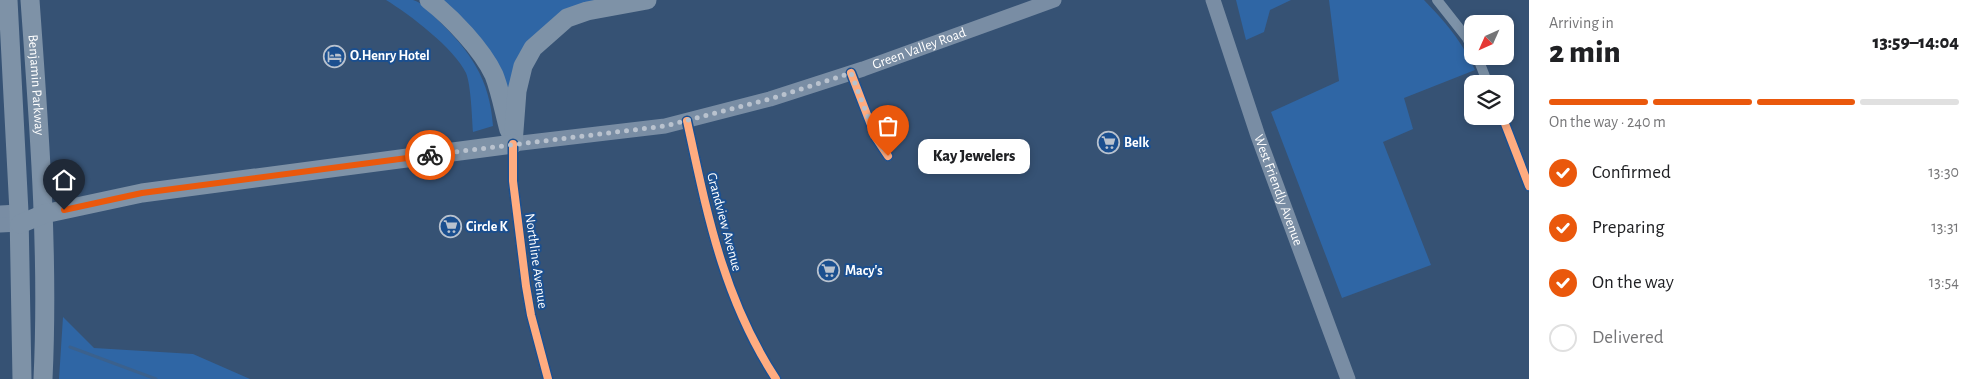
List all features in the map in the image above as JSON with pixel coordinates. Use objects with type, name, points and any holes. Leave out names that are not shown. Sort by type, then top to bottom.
[{"type":"highway","name":"Benjamin Parkway","points":[[8,0],[19,218],[22,379]]},
{"type":"highway","name":"Benjamin Parkway","points":[[30,0],[44,214],[46,304],[43,379]]},
{"type":"highway","points":[[429,0],[454,23],[478,50],[493,73],[513,144]]},
{"type":"highway","points":[[513,144],[517,91],[523,66],[533,48],[567,18],[586,11],[647,0]]},
{"type":"highway","name":"Green Valley Road","points":[[19,218],[142,193],[513,144]]},
{"type":"main road","name":"Green Valley Road","points":[[513,144],[656,128],[770,99],[851,73],[1054,0]]},
{"type":"main road","points":[[1204,0],[1219,18]]},
{"type":"main road","name":"West Friendly Avenue","points":[[1214,0],[1258,136],[1348,379]]},
{"type":"main road","name":"Green Valley Road","points":[[0,213],[19,218]]},
{"type":"main road","name":"Green Valley Road","points":[[0,225],[19,218]]},
{"type":"street","points":[[1438,0],[1464,34]]},
{"type":"street","points":[[851,73],[876,138],[888,156]]},
{"type":"street","name":"Grandview Avenue","points":[[687,120],[706,212],[718,254],[754,342],[776,379]]},
{"type":"street","points":[[1507,125],[1525,161],[1529,186]]},
{"type":"street","name":"Northline Avenue","points":[[513,144],[513,181],[526,286],[531,315],[548,379]]},
{"type":"shaded area","points":[[386,0],[413,0],[420,3],[449,31],[468,55],[483,80],[488,94],[493,126],[473,132],[469,85],[466,73],[460,63],[430,32]]},
{"type":"shaded area","points":[[436,0],[610,0],[552,19],[510,108]]},
{"type":"shaded area","points":[[1236,0],[1291,0],[1270,10],[1264,32],[1246,40]]},
{"type":"shaded area","points":[[1329,0],[1424,0],[1453,33],[1464,50],[1464,65],[1472,65],[1475,70],[1404,98],[1413,129],[1383,142],[1431,265],[1342,298],[1271,112],[1339,81]]},
{"type":"shaded area","points":[[63,317],[94,348],[193,354],[250,379],[59,379]]},
{"type":"waterway","points":[[70,347],[156,379]]},
{"type":"cycle path","points":[[851,73],[876,138],[888,156]]},
{"type":"cycle path","points":[[687,121],[710,222],[730,286],[758,348],[776,379]]},
{"type":"cycle path","points":[[1505,125],[1529,186]]},
{"type":"cycle path","points":[[513,144],[513,181],[526,286],[531,315],[548,379]]},
{"type":"way so far","points":[[430,155],[665,126],[770,99],[851,73],[876,138],[888,156]]},
{"type":"place","name":"O.Henry Hotel","points":[[334,56]]},
{"type":"place","name":"Belk","points":[[1108,143]]},
{"type":"place","name":"Kay Jewelers","points":[[888,156]]},
{"type":"place","name":"Circle K","points":[[450,227]]},
{"type":"place","name":"Macy's","points":[[829,271]]},
{"type":"route","points":[[64,210],[142,193],[430,155]]}]
